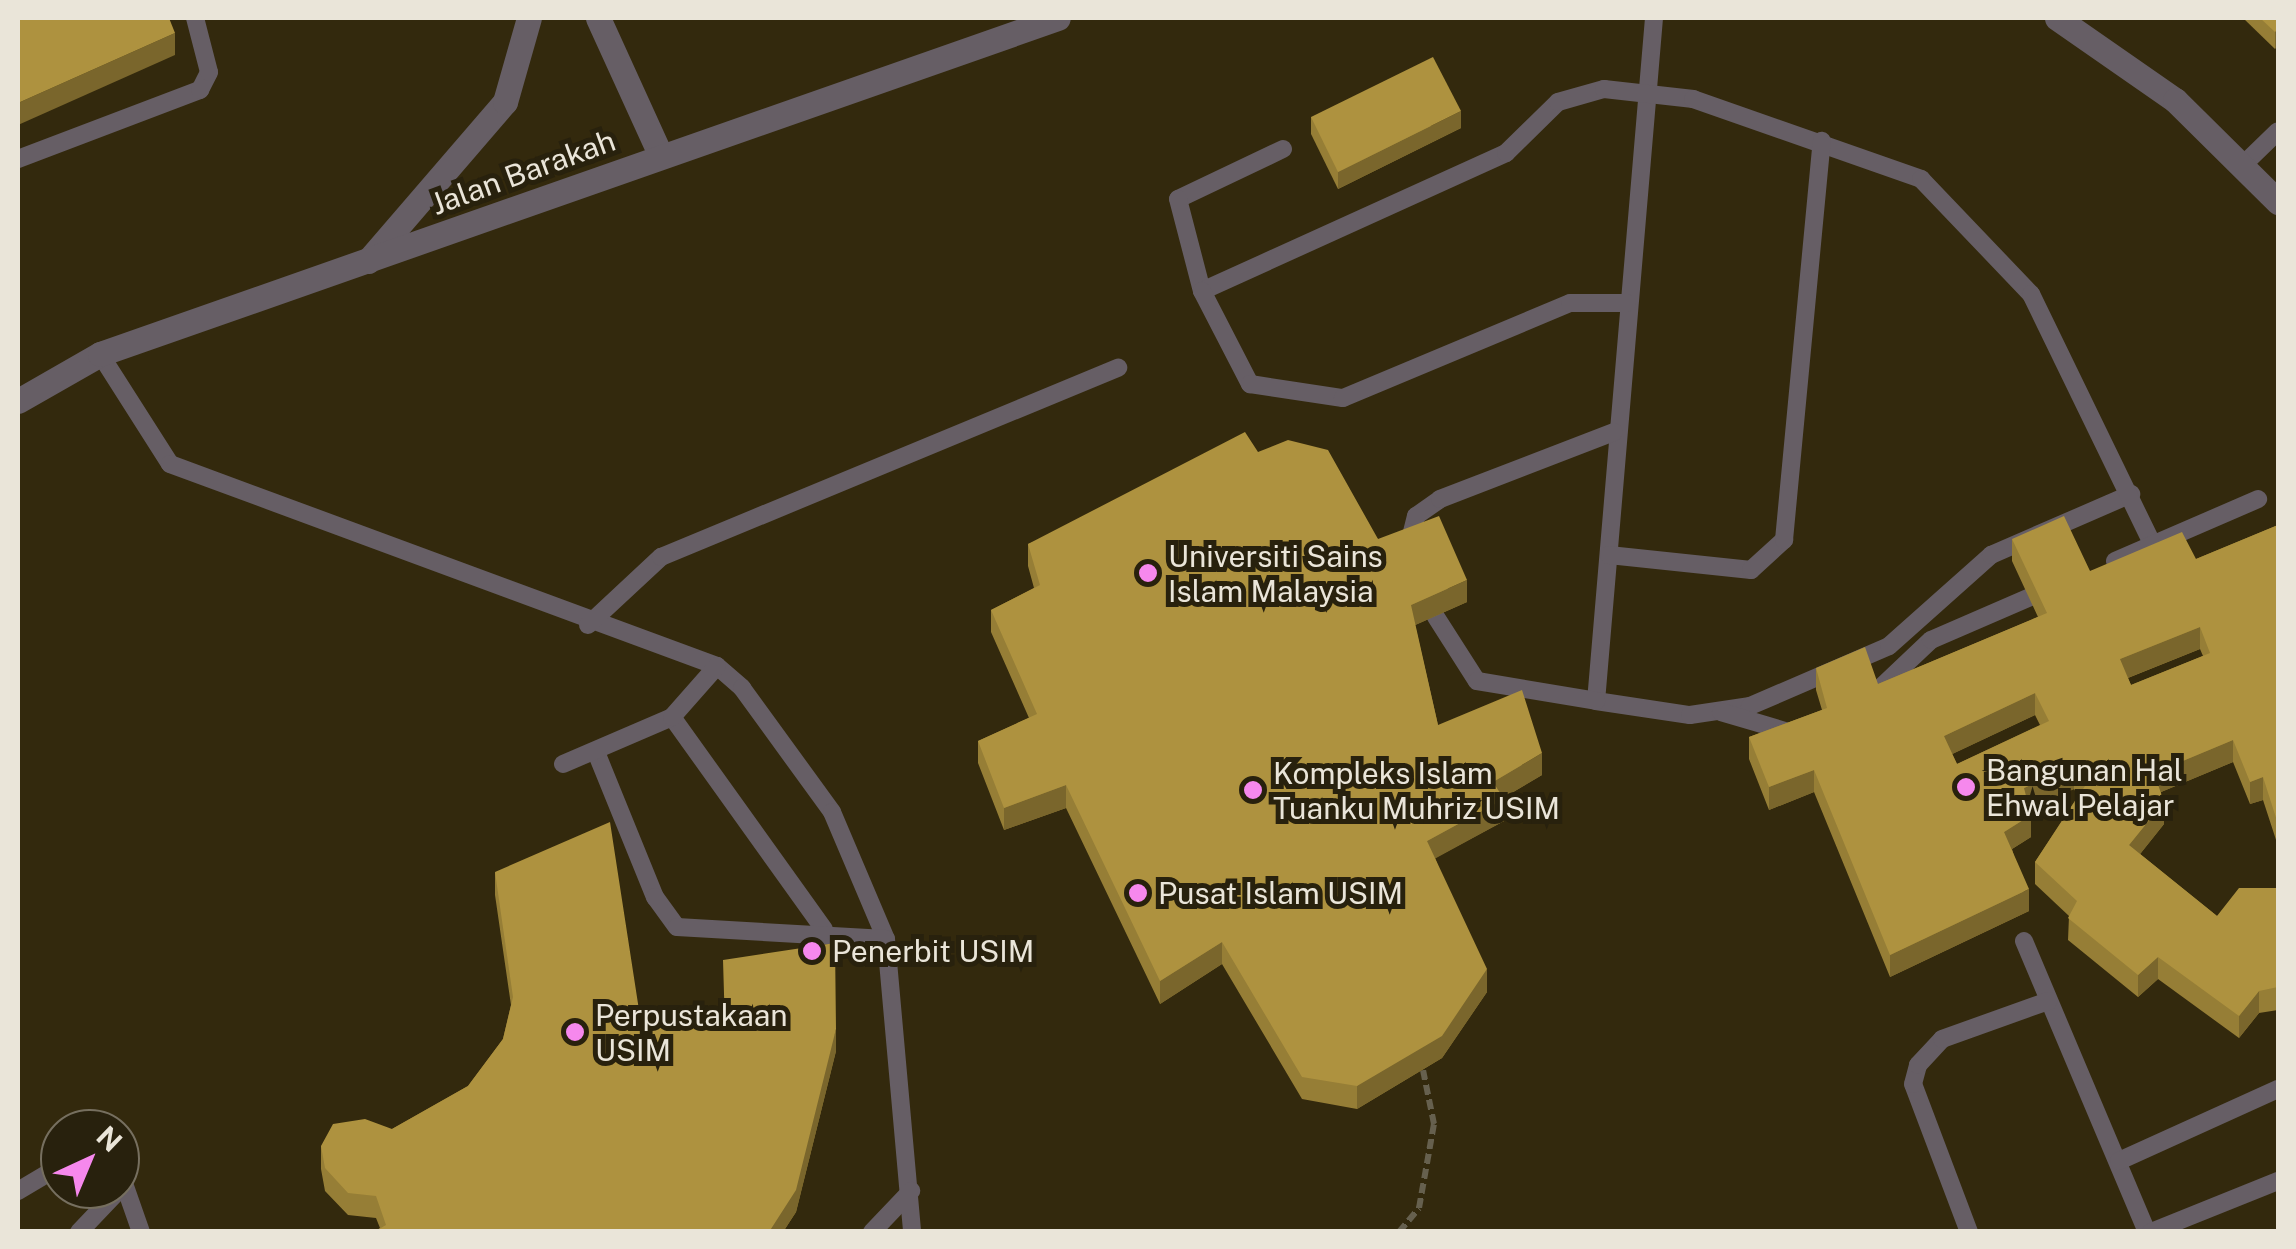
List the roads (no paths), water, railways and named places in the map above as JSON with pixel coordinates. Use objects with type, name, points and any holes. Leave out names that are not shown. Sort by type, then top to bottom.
[{"type":"street","points":[[365,265],[505,102],[529,18]]},
{"type":"street","points":[[598,18],[661,156]]},
{"type":"street","name":"Jalan Barakah","points":[[18,402],[100,354],[365,265],[661,156],[1058,18]]},
{"type":"street","points":[[2057,18],[2174,100],[2244,164],[2278,202]]},
{"type":"lane","points":[[18,159],[200,90],[209,72],[195,18]]},
{"type":"lane","points":[[1596,702],[1610,555],[1614,432],[1654,18]]},
{"type":"lane","points":[[1202,291],[1506,153],[1558,102],[1604,90],[1649,93],[1822,141],[1922,179],[1992,245],[2064,353],[2152,545]]},
{"type":"lane","points":[[2244,164],[2278,131]]},
{"type":"lane","points":[[1610,555],[1751,570],[1784,540],[1822,141]]},
{"type":"lane","points":[[1283,148],[1178,200],[1202,291],[1250,384],[1343,398],[1570,303],[1627,303]]},
{"type":"lane","points":[[100,354],[170,464],[588,625],[717,666],[805,767],[865,876],[886,938],[912,1232]]},
{"type":"lane","points":[[588,625],[661,557],[1118,368]]},
{"type":"lane","points":[[1408,548],[1416,516],[1440,499],[1614,432]]},
{"type":"lane","points":[[1720,712],[1888,646],[1991,555],[2131,494]]},
{"type":"lane","points":[[2102,567],[2258,499]]},
{"type":"lane","points":[[1856,702],[1886,687],[1931,640],[2068,582]]},
{"type":"lane","points":[[1436,617],[1477,680],[1596,702],[1720,712],[1770,733],[1809,723]]},
{"type":"lane","points":[[563,764],[672,717],[717,666]]},
{"type":"lane","points":[[672,717],[824,929]]},
{"type":"lane","points":[[596,752],[655,897],[676,926],[824,929],[886,938]]},
{"type":"lane","points":[[2024,941],[2149,1232],[2278,1181]]},
{"type":"lane","points":[[1970,1232],[1913,1084],[1918,1065],[1942,1039],[2048,1000]]},
{"type":"lane","points":[[2120,1160],[2278,1089]]},
{"type":"lane","points":[[18,1191],[40,1178]]},
{"type":"lane","points":[[872,1232],[911,1191]]},
{"type":"lane","points":[[79,1232],[99,1209]]},
{"type":"place","name":"Universiti Sains Islam Malaysia","points":[[1148,573]]},
{"type":"place","name":"Bangunan Hal Ehwal Pelajar","points":[[1966,787]]},
{"type":"place","name":"Kompleks Islam Tuanku Muhriz USIM","points":[[1253,790]]},
{"type":"place","name":"Pusat Islam USIM","points":[[1138,893]]},
{"type":"place","name":"Penerbit USIM","points":[[812,951]]},
{"type":"place","name":"Perpustakaan USIM","points":[[575,1032]]}]
